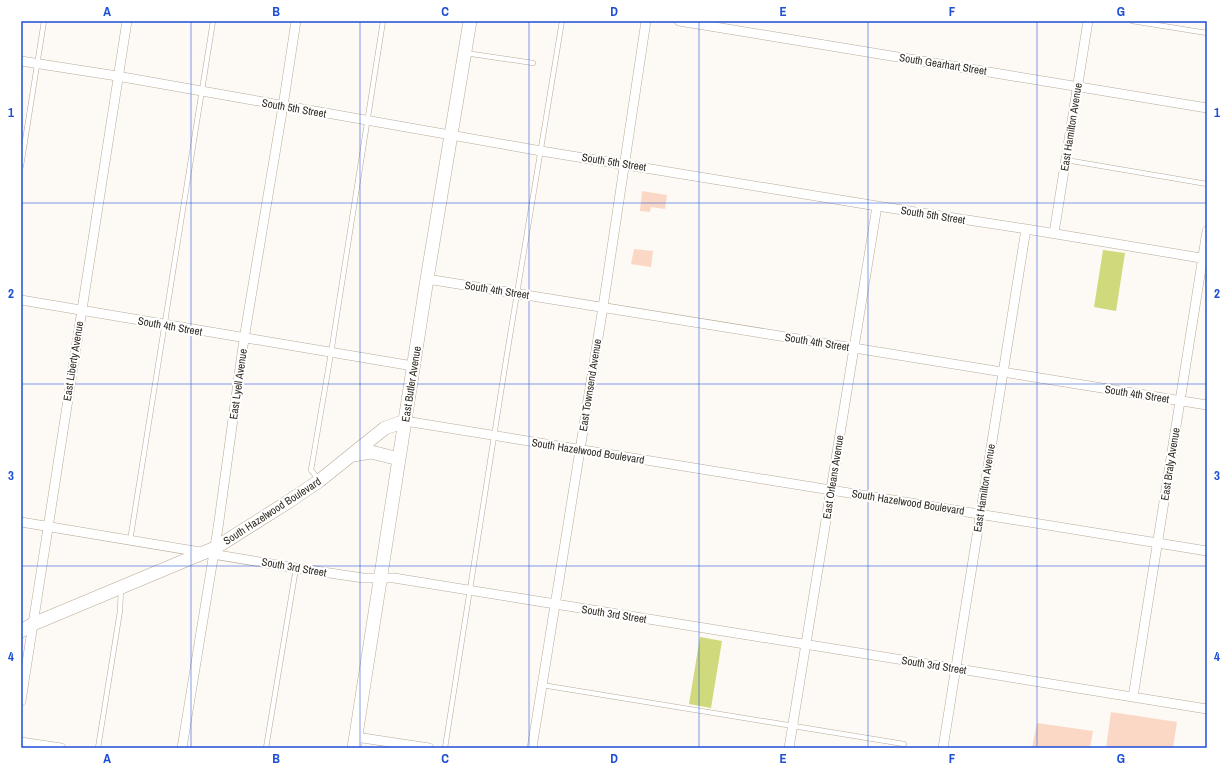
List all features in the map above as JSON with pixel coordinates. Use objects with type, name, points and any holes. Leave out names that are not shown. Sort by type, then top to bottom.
[{"type":"street","name":"East Liberty Avenue","points":[[21,701],[117,76],[127,21]]},
{"type":"street","name":"East Lyell Avenue","points":[[182,748],[244,338],[296,21]]},
{"type":"street","name":"East Butler Avenue","points":[[355,742],[413,366],[470,21]]},
{"type":"street","name":"East Townsend Avenue","points":[[532,748],[603,307],[646,21]]},
{"type":"street","name":"South Gearhart Street","points":[[680,21],[1207,108]]},
{"type":"street","name":"East Hamilton Avenue","points":[[1054,233],[1088,21]]},
{"type":"street","name":"South 5th Street","points":[[21,61],[117,76],[451,136],[877,206],[1054,233],[1205,259]]},
{"type":"street","name":"East Orleans Avenue","points":[[789,748],[877,206]]},
{"type":"street","name":"East Hamilton Avenue","points":[[943,748],[1026,229]]},
{"type":"street","name":"East Braly Avenue","points":[[1133,697],[1180,401],[1205,259],[1207,231]]},
{"type":"street","name":"South 4th Street","points":[[427,279],[1207,405]]},
{"type":"street","name":"South 4th Street","points":[[21,300],[413,366]]},
{"type":"street","name":"South Hazelwood Boulevard","points":[[21,631],[33,624],[211,551],[319,481],[385,428],[405,421],[1207,551]]},
{"type":"street","points":[[353,455],[371,452],[399,459]]},
{"type":"street","name":"South 3rd Street","points":[[21,522],[130,541],[211,551],[296,568],[363,578],[394,578],[1207,709]]},
{"type":"street","points":[[21,742],[61,748]]},
{"type":"street","points":[[355,742],[429,748]]},
{"type":"lane","points":[[21,166],[44,21]]},
{"type":"lane","points":[[130,541],[213,21]]},
{"type":"lane","points":[[319,481],[311,470],[331,353],[383,21]]},
{"type":"lane","points":[[445,748],[506,360],[562,21]]},
{"type":"lane","points":[[1132,21],[1207,33]]},
{"type":"lane","points":[[465,53],[533,63]]},
{"type":"lane","points":[[1066,160],[1207,184]]},
{"type":"lane","points":[[266,748],[296,568]]},
{"type":"lane","points":[[98,748],[120,611],[121,587]]},
{"type":"lane","points":[[542,685],[904,744]]},
{"type":"green space","points":[[1103,250],[1125,253],[1116,311],[1094,307]]},
{"type":"green space","points":[[700,637],[722,641],[711,708],[689,704]]},
{"type":"building","points":[[642,191],[667,195],[665,209],[651,207],[650,212],[640,211]]},
{"type":"building","points":[[634,249],[653,251],[651,267],[631,264]]},
{"type":"building","points":[[1111,712],[1177,722],[1173,748],[1106,748]]},
{"type":"building","points":[[1037,723],[1093,731],[1090,748],[1032,748]]}]
